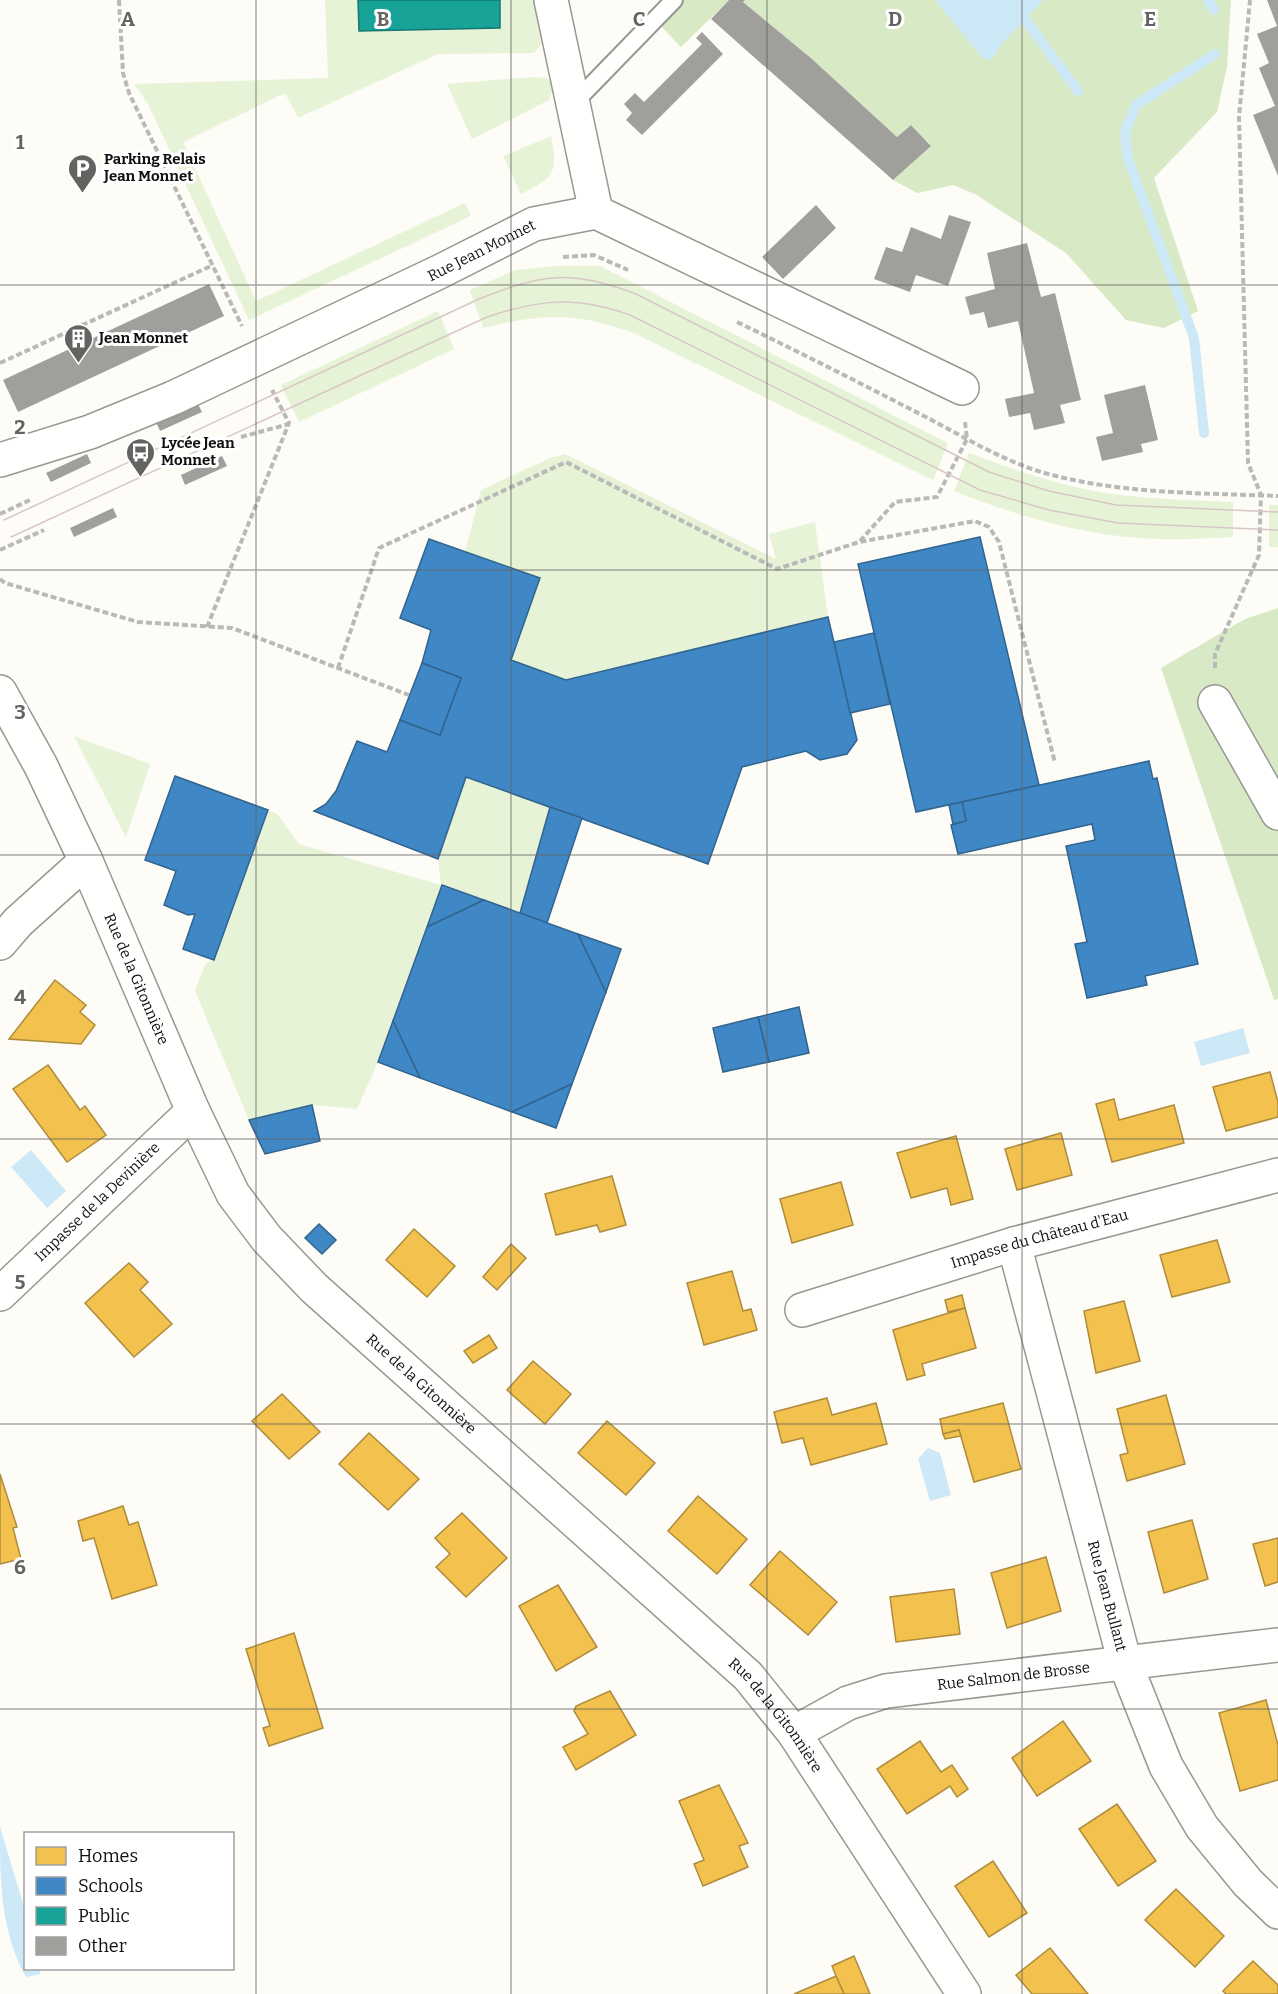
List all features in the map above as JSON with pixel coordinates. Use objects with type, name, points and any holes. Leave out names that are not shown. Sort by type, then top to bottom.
[{"type":"street","points":[[551,0],[596,212],[962,388]]},
{"type":"street","name":"Rue Jean Monnet","points":[[0,460],[90,432],[257,358],[534,224],[596,212]]},
{"type":"street","name":"Rue de la Gitonnière","points":[[0,692],[41,766],[86,861],[232,1194],[267,1239],[314,1288],[748,1676],[794,1733],[964,1994]]},
{"type":"street","points":[[1215,702],[1278,813]]},
{"type":"street","points":[[0,943],[86,861]]},
{"type":"street","name":"Impasse de la Devinière","points":[[0,1294],[194,1111]]},
{"type":"street","name":"Impasse du Château d'Eau","points":[[802,1310],[1014,1244],[1278,1174]]},
{"type":"street","name":"Rue Jean Bullant","points":[[1014,1244],[1125,1663],[1166,1766],[1202,1827],[1248,1882],[1278,1912]]},
{"type":"street","name":"Rue Salmon de Brosse","points":[[794,1733],[848,1703],[886,1691],[1278,1645]]},
{"type":"lane","points":[[573,104],[674,0]]},
{"type":"path","points":[[119,0],[123,73],[129,93],[290,423],[207,627]]},
{"type":"path","points":[[1215,702],[1215,654],[1259,555],[1261,495],[1248,463],[1239,117],[1250,0]]},
{"type":"path","points":[[561,257],[594,255],[638,274]]},
{"type":"path","points":[[0,363],[213,265]]},
{"type":"path","points":[[733,320],[1002,458],[1051,475],[1100,485],[1167,492],[1278,496]]},
{"type":"path","points":[[859,542],[895,502],[937,497],[967,439],[962,388]]},
{"type":"path","points":[[241,437],[290,423]]},
{"type":"path","points":[[338,668],[379,548],[566,462],[777,569],[859,542],[975,520],[989,527],[999,542],[1055,763]]},
{"type":"path","points":[[0,514],[30,500]]},
{"type":"path","points":[[0,550],[44,530]]},
{"type":"path","points":[[0,579],[5,583],[138,622],[232,628],[410,695]]},
{"type":"green space","points":[[325,0],[358,0],[359,31],[500,28],[500,0],[536,0],[542,21],[542,41],[534,53],[438,54],[298,118],[285,93],[183,142],[256,301],[465,203],[471,216],[249,320],[148,104],[134,84],[328,78]]},
{"type":"green space","points":[[674,0],[729,0],[681,47],[658,23]]},
{"type":"green space","points":[[745,0],[1231,0],[1227,67],[1217,112],[1154,178],[1198,311],[1164,328],[1126,320],[1066,253],[975,194],[953,185],[917,193],[893,180],[931,145],[911,125],[897,137],[812,59],[743,2]]},
{"type":"green space","points":[[533,77],[547,78],[554,86],[549,100],[472,139],[447,84]]},
{"type":"green space","points":[[551,136],[554,166],[551,173],[541,183],[521,194],[503,156]]},
{"type":"green space","points":[[556,266],[600,266],[948,443],[933,480],[636,334],[596,322],[560,317],[525,320],[483,328],[470,290],[516,270]]},
{"type":"green space","points":[[438,311],[454,349],[299,422],[281,385]]},
{"type":"green space","points":[[969,453],[1015,470],[1094,491],[1181,500],[1233,502],[1233,537],[1168,539],[1133,537],[1081,530],[1029,517],[954,491]]},
{"type":"green space","points":[[565,454],[776,559],[769,534],[815,522],[828,617],[566,680],[511,660],[540,578],[465,552],[481,490],[550,458]]},
{"type":"green space","points":[[1269,505],[1278,505],[1278,547],[1269,547]]},
{"type":"green space","points":[[1278,608],[1278,999],[1274,1000],[1161,668],[1245,619]]},
{"type":"green space","points":[[74,736],[150,764],[126,837]]},
{"type":"green space","points":[[466,777],[550,807],[520,913],[442,885],[378,1062],[357,1109],[312,1105],[249,1120],[195,991],[205,964],[214,960],[268,810],[277,814],[299,844],[441,885],[438,859]]},
{"type":"water","points":[[935,0],[1043,0],[1002,44],[991,60],[983,59]]},
{"type":"water","points":[[1243,1028],[1250,1053],[1201,1066],[1194,1042]]},
{"type":"water","points":[[31,1150],[66,1191],[47,1208],[11,1167]]},
{"type":"water","points":[[928,1448],[940,1453],[951,1495],[930,1501],[918,1459]]},
{"type":"water","points":[[0,1827],[24,1907],[24,1970],[40,1970],[40,1974],[26,1977],[17,1959],[6,1923],[0,1866]]},
{"type":"building: Homes","points":[[55,980],[86,1005],[80,1012],[95,1025],[81,1044],[9,1039]]},
{"type":"building: Homes","points":[[48,1065],[80,1110],[85,1106],[106,1135],[67,1162],[13,1089]]},
{"type":"building: Homes","points":[[1270,1072],[1278,1102],[1278,1117],[1226,1131],[1213,1087]]},
{"type":"building: Homes","points":[[1114,1099],[1119,1120],[1174,1105],[1184,1143],[1112,1162],[1096,1104]]},
{"type":"building: Homes","points":[[1061,1133],[1072,1175],[1017,1190],[1005,1149]]},
{"type":"building: Homes","points":[[956,1136],[973,1199],[951,1205],[947,1188],[911,1198],[897,1153]]},
{"type":"building: Homes","points":[[612,1176],[626,1225],[600,1232],[597,1225],[556,1235],[545,1194]]},
{"type":"building: Homes","points":[[841,1182],[853,1225],[792,1243],[780,1199]]},
{"type":"building: Homes","points":[[414,1229],[455,1266],[427,1297],[386,1260]]},
{"type":"building: Homes","points":[[1217,1240],[1230,1282],[1172,1297],[1160,1255]]},
{"type":"building: Homes","points":[[511,1244],[526,1258],[497,1290],[483,1277]]},
{"type":"building: Homes","points":[[129,1263],[148,1282],[140,1290],[172,1324],[134,1357],[85,1303]]},
{"type":"building: Homes","points":[[732,1271],[743,1311],[751,1309],[757,1330],[704,1345],[687,1283]]},
{"type":"building: Homes","points":[[962,1295],[965,1308],[948,1312],[945,1300]]},
{"type":"building: Homes","points":[[1124,1301],[1140,1361],[1096,1373],[1084,1311]]},
{"type":"building: Homes","points":[[965,1308],[976,1348],[922,1364],[925,1375],[907,1380],[893,1330]]},
{"type":"building: Homes","points":[[489,1335],[497,1348],[473,1363],[464,1351]]},
{"type":"building: Homes","points":[[533,1361],[571,1394],[545,1424],[507,1390]]},
{"type":"building: Homes","points":[[282,1394],[320,1432],[289,1459],[252,1421]]},
{"type":"building: Homes","points":[[1166,1395],[1185,1464],[1127,1481],[1120,1455],[1128,1453],[1117,1409]]},
{"type":"building: Homes","points":[[827,1398],[832,1415],[876,1403],[887,1444],[811,1465],[803,1438],[782,1443],[774,1412]]},
{"type":"building: Homes","points":[[1003,1403],[1021,1469],[974,1482],[959,1430],[943,1434],[940,1419]]},
{"type":"building: Homes","points":[[607,1421],[655,1463],[626,1495],[578,1453]]},
{"type":"building: Homes","points":[[959,1430],[961,1436],[945,1439],[943,1434]]},
{"type":"building: Homes","points":[[369,1433],[419,1479],[388,1510],[339,1464]]},
{"type":"building: Homes","points":[[0,1474],[17,1527],[13,1528],[21,1559],[0,1564]]},
{"type":"building: Homes","points":[[698,1496],[747,1539],[717,1574],[668,1531]]},
{"type":"building: Homes","points":[[123,1506],[129,1525],[138,1522],[157,1585],[112,1599],[94,1538],[83,1541],[78,1521]]},
{"type":"building: Homes","points":[[462,1513],[507,1558],[466,1597],[436,1567],[450,1554],[435,1538]]},
{"type":"building: Homes","points":[[1192,1520],[1208,1579],[1164,1593],[1148,1532]]},
{"type":"building: Homes","points":[[1278,1538],[1278,1582],[1265,1586],[1253,1544]]},
{"type":"building: Homes","points":[[780,1551],[837,1602],[808,1635],[750,1585]]},
{"type":"building: Homes","points":[[1046,1557],[1061,1611],[1007,1628],[991,1573]]},
{"type":"building: Homes","points":[[558,1585],[597,1647],[556,1671],[519,1606]]},
{"type":"building: Homes","points":[[954,1589],[960,1634],[896,1642],[890,1597]]},
{"type":"building: Homes","points":[[294,1633],[323,1728],[269,1746],[263,1728],[270,1726],[246,1649]]},
{"type":"building: Homes","points":[[610,1691],[636,1735],[576,1770],[563,1747],[588,1734],[574,1711],[576,1706]]},
{"type":"building: Homes","points":[[1266,1700],[1278,1745],[1278,1780],[1240,1791],[1219,1713]]},
{"type":"building: Homes","points":[[1063,1721],[1091,1761],[1037,1796],[1012,1758]]},
{"type":"building: Homes","points":[[920,1741],[941,1772],[952,1765],[968,1789],[957,1797],[950,1786],[907,1814],[877,1769]]},
{"type":"building: Homes","points":[[719,1785],[748,1843],[739,1846],[748,1867],[703,1886],[694,1864],[704,1860],[679,1801]]},
{"type":"building: Homes","points":[[1117,1804],[1156,1861],[1118,1886],[1079,1829]]},
{"type":"building: Homes","points":[[993,1861],[1027,1913],[989,1937],[955,1886]]},
{"type":"building: Homes","points":[[1176,1889],[1224,1936],[1195,1967],[1145,1920]]},
{"type":"building: Homes","points":[[1050,1948],[1088,1994],[1032,1994],[1016,1975]]},
{"type":"building: Homes","points":[[854,1956],[870,1994],[844,1994],[836,1976],[832,1966]]},
{"type":"building: Homes","points":[[1253,1961],[1278,1985],[1278,1994],[1226,1994],[1223,1991]]},
{"type":"building: Homes","points":[[836,1976],[844,1994],[794,1994]]},
{"type":"building: Schools","points":[[980,537],[1039,785],[916,812],[858,564]]},
{"type":"building: Schools","points":[[429,539],[540,578],[511,660],[566,680],[828,617],[857,740],[847,754],[820,760],[806,751],[742,767],[708,864],[466,777],[438,859],[314,811],[326,804],[336,791],[357,741],[387,752],[400,720],[440,735],[461,678],[422,663],[431,630],[400,618]]},
{"type":"building: Schools","points":[[874,633],[890,704],[850,713],[834,642]]},
{"type":"building: Schools","points":[[422,663],[461,678],[440,735],[400,720]]},
{"type":"building: Schools","points":[[1149,761],[1153,779],[1157,778],[1198,964],[1145,976],[1147,985],[1087,998],[1075,944],[1087,942],[1066,846],[1095,840],[1092,824],[958,854],[951,825],[966,821],[962,802]]},
{"type":"building: Schools","points":[[175,776],[268,810],[214,960],[183,949],[195,914],[188,915],[164,905],[176,871],[145,860]]},
{"type":"building: Schools","points":[[962,802],[966,821],[953,824],[949,805]]},
{"type":"building: Schools","points":[[550,807],[582,818],[547,923],[520,913]]},
{"type":"building: Schools","points":[[442,885],[484,900],[427,927]]},
{"type":"building: Schools","points":[[484,900],[578,934],[606,992],[572,1084],[512,1112],[420,1078],[393,1021],[427,927]]},
{"type":"building: Schools","points":[[578,934],[621,949],[606,992]]},
{"type":"building: Schools","points":[[799,1007],[809,1053],[769,1062],[758,1017]]},
{"type":"building: Schools","points":[[758,1017],[769,1062],[723,1072],[713,1028]]},
{"type":"building: Schools","points":[[393,1021],[420,1078],[378,1062]]},
{"type":"building: Schools","points":[[572,1084],[556,1128],[512,1112]]},
{"type":"building: Schools","points":[[312,1105],[320,1141],[265,1154],[249,1120]]},
{"type":"building: Schools","points":[[319,1224],[336,1240],[322,1254],[305,1238]]},
{"type":"building: Public","points":[[358,0],[500,0],[500,28],[359,31]]},
{"type":"building: Other","points":[[729,0],[745,0],[743,2],[812,59],[897,137],[911,125],[931,146],[893,180],[711,19]]},
{"type":"building: Other","points":[[1267,0],[1278,0],[1278,176],[1253,115],[1275,106],[1259,68],[1269,63],[1257,34],[1277,26]]},
{"type":"building: Other","points":[[702,32],[723,54],[642,135],[626,120],[632,113],[624,104],[635,93],[644,102],[702,44],[696,38]]},
{"type":"building: Other","points":[[816,205],[836,228],[783,279],[762,257]]},
{"type":"building: Other","points":[[949,215],[971,222],[948,286],[916,275],[910,292],[874,279],[886,247],[902,252],[911,227],[941,239]]},
{"type":"building: Other","points":[[1027,243],[1041,297],[1055,293],[1081,400],[1060,405],[1065,423],[1034,430],[1030,413],[1009,417],[1005,399],[1034,393],[1018,321],[988,328],[984,312],[970,315],[965,297],[995,289],[987,253]]},
{"type":"building: Other","points":[[209,284],[224,316],[18,412],[3,380]]},
{"type":"building: Other","points":[[1145,385],[1158,440],[1141,444],[1143,452],[1102,461],[1096,437],[1113,433],[1104,395]]},
{"type":"building: Other","points":[[197,402],[202,412],[160,431],[156,422]]},
{"type":"building: Other","points":[[87,454],[91,463],[51,482],[46,473]]},
{"type":"building: Other","points":[[222,456],[227,466],[185,485],[181,475]]},
{"type":"building: Other","points":[[113,508],[117,517],[74,537],[70,528]]},
{"type":"waterway","points":[[1208,0],[1214,10]]},
{"type":"waterway","points":[[1024,18],[1078,91]]},
{"type":"waterway","points":[[1204,433],[1194,338],[1128,159],[1125,132],[1136,105],[1215,54]]},
{"type":"tram line","points":[[4,520],[479,299],[521,284],[556,278],[592,281],[636,294],[989,472],[1049,491],[1116,505],[1278,512]]},
{"type":"tram line","points":[[11,537],[487,317],[524,306],[558,302],[592,305],[630,315],[980,490],[1049,510],[1118,523],[1278,530]]},
{"type":"place","name":"Parking Relais Jean Monnet","points":[[83,194]]},
{"type":"place","name":"Jean Monnet","points":[[78,364]]},
{"type":"place","name":"Lycée Jean Monnet","points":[[140,478]]}]
